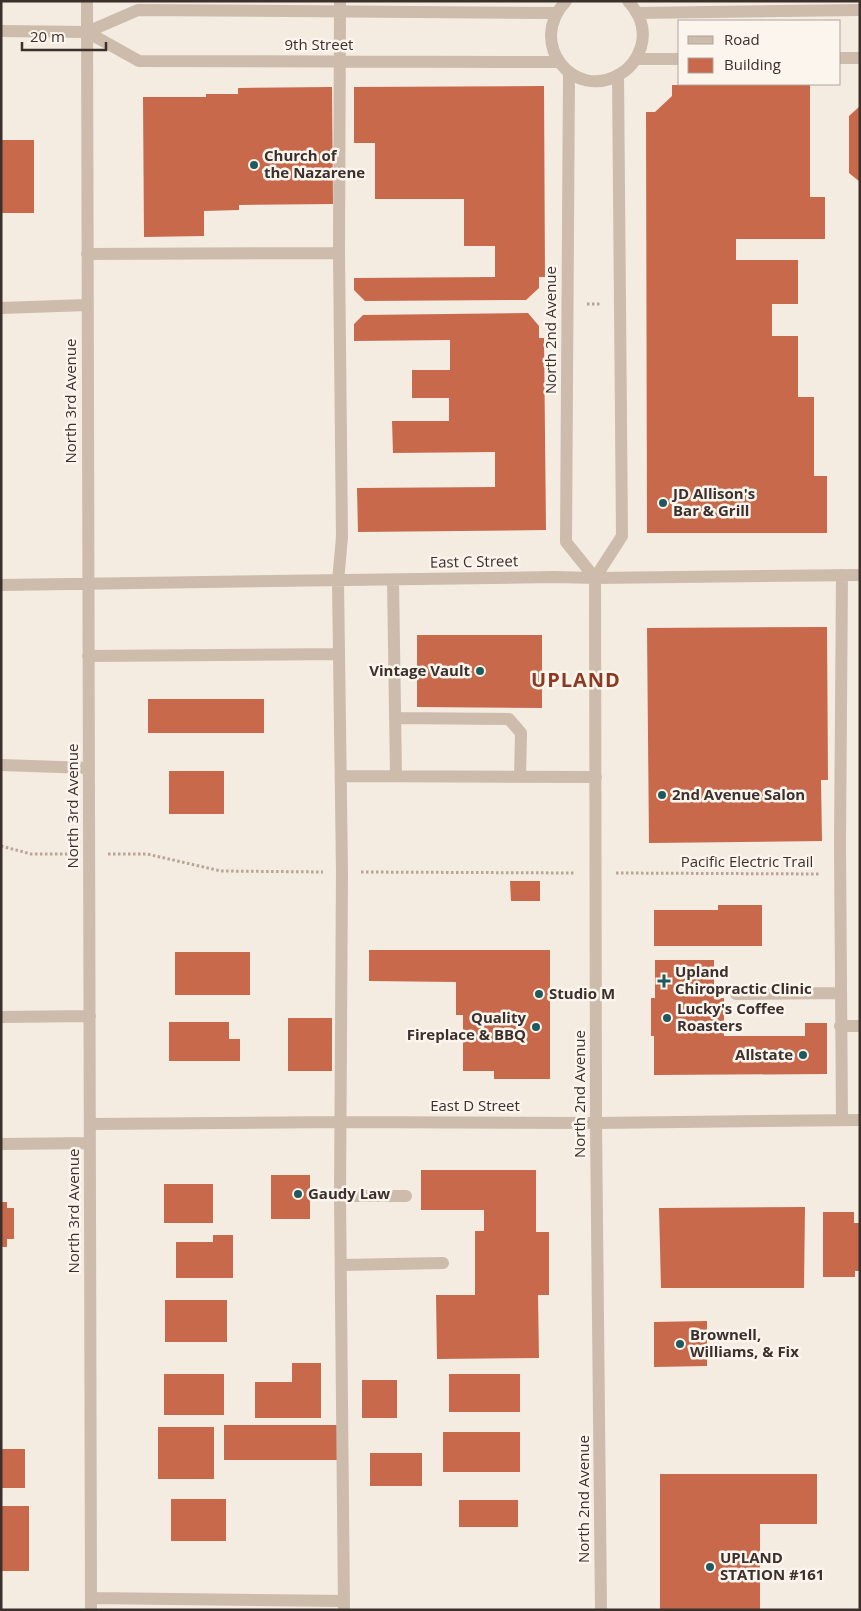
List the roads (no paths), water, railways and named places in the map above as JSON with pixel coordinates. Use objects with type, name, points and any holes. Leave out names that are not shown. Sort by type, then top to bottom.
[{"type":"street","name":"North 3rd Avenue","points":[[87,1],[91,1604]]},
{"type":"street","points":[[566,1],[553,20],[550,34],[552,49],[559,62],[569,72],[590,81],[605,80],[618,76],[636,59],[643,36],[640,20],[628,1]]},
{"type":"street","name":"9th Street","points":[[1,31],[86,32],[138,10],[340,7],[556,13]]},
{"type":"street","points":[[91,1604],[344,1606],[340,1265],[342,872],[338,580],[342,537],[339,253],[340,7]]},
{"type":"street","points":[[637,13],[860,10]]},
{"type":"street","name":"9th Street","points":[[86,32],[139,61],[559,62]]},
{"type":"street","points":[[841,58],[860,58]]},
{"type":"street","points":[[636,59],[678,59]]},
{"type":"street","name":"North 2nd Avenue","points":[[569,72],[566,542],[595,578],[596,1123],[601,1610]]},
{"type":"street","points":[[595,578],[622,536],[618,76]]},
{"type":"street","points":[[87,254],[339,253]]},
{"type":"street","points":[[1,308],[87,305]]},
{"type":"street","points":[[842,575],[840,874],[842,1120]]},
{"type":"street","name":"East C Street","points":[[1,586],[88,583],[554,577],[860,575]]},
{"type":"street","points":[[393,580],[396,776]]},
{"type":"street","points":[[88,656],[339,654]]},
{"type":"street","points":[[395,718],[509,719],[521,733],[520,776]]},
{"type":"street","points":[[1,765],[89,768]]},
{"type":"street","points":[[341,776],[596,776]]},
{"type":"street","points":[[736,994],[840,993]]},
{"type":"street","points":[[1,1017],[90,1016]]},
{"type":"street","points":[[840,1026],[860,1026]]},
{"type":"street","name":"East D Street","points":[[90,1124],[340,1122],[596,1123],[860,1120]]},
{"type":"street","points":[[1,1144],[90,1143]]},
{"type":"street","points":[[340,1196],[406,1196]]},
{"type":"street","points":[[340,1265],[443,1262]]},
{"type":"place","name":"Church of the Nazarene","points":[[254,165]]},
{"type":"place","name":"JD Allison's Bar & Grill","points":[[663,503]]},
{"type":"place","name":"Vintage Vault","points":[[480,671]]},
{"type":"place","name":"2nd Avenue Salon","points":[[662,795]]},
{"type":"place","name":"Upland Chiropractic Clinic","points":[[664,981]]},
{"type":"place","name":"Studio M","points":[[539,994]]},
{"type":"place","name":"Lucky's Coffee Roasters","points":[[667,1018]]},
{"type":"place","name":"Quality Fireplace & BBQ","points":[[536,1027]]},
{"type":"place","name":"Allstate","points":[[803,1055]]},
{"type":"place","name":"Gaudy Law","points":[[298,1194]]},
{"type":"place","name":"Brownell, Williams, & Fix","points":[[680,1344]]},
{"type":"place","name":"UPLAND STATION #161","points":[[710,1567]]},
{"type":"district","name":"UPLAND","points":[[576,680]]}]
